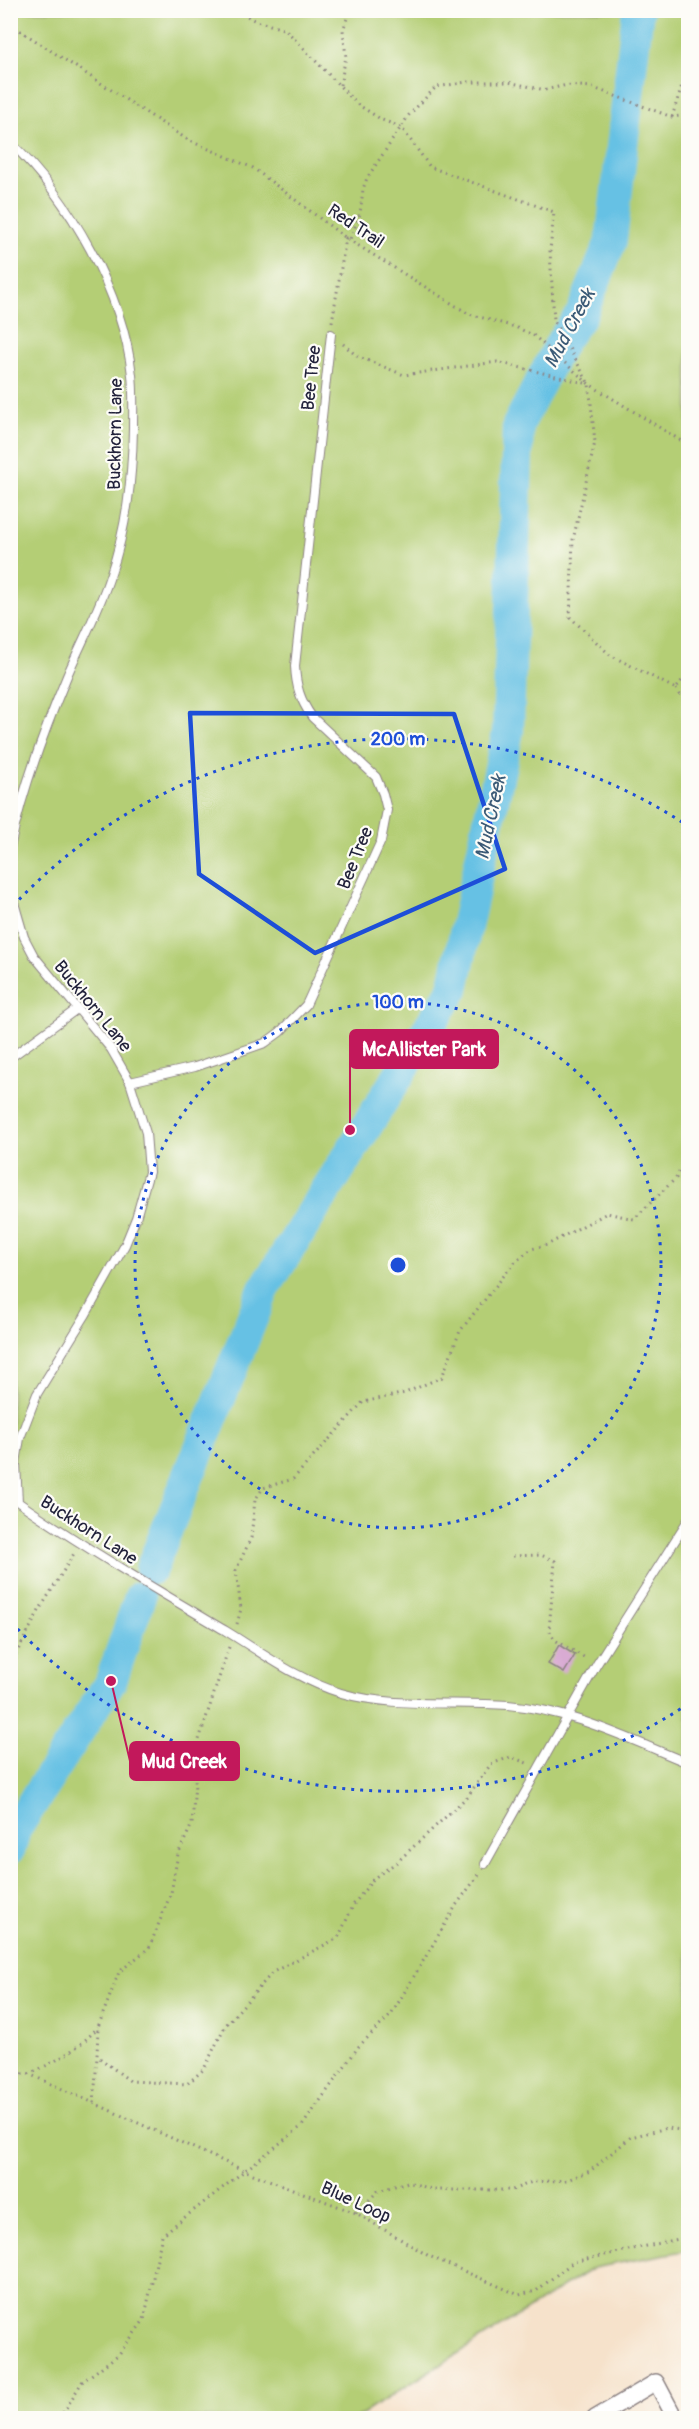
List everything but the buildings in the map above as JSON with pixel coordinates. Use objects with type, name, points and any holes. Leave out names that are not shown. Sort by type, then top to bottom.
[{"type":"street","points":[[596,2418],[656,2382],[675,2418]]},
{"type":"lane","name":"Buckhorn Lane","points":[[10,142],[30,161],[65,208],[110,291],[121,325],[132,374],[134,406],[133,471],[129,503],[118,552],[110,578],[66,679],[24,793],[10,848]]},
{"type":"lane","name":"Bee Tree","points":[[130,1082],[195,1067],[265,1043],[296,1017],[306,1005],[381,841],[387,810],[376,777],[312,717],[301,699],[296,680],[331,334]]},
{"type":"lane","name":"Buckhorn Lane","points":[[10,881],[24,937],[34,956],[111,1049],[130,1082],[146,1133],[149,1172],[143,1197],[125,1245],[37,1394],[20,1438],[16,1463],[18,1502],[80,1544],[233,1636],[304,1678],[340,1693],[362,1698],[423,1703],[510,1705],[568,1717],[688,1763]]},
{"type":"lane","points":[[10,1058],[77,1010]]},
{"type":"lane","points":[[485,1864],[597,1664],[688,1520]]},
{"type":"path","points":[[237,10],[254,20],[286,30],[357,104],[382,120],[401,127],[430,167],[554,212],[550,251],[554,321],[589,384],[595,442],[573,540],[570,618],[610,655],[676,689],[688,706]]},
{"type":"path","points":[[339,85],[346,57],[343,30],[350,10]]},
{"type":"path","name":"Red Trail","points":[[10,24],[188,140],[253,168],[346,238],[469,314],[515,327],[533,335],[589,384],[688,445]]},
{"type":"path","points":[[672,117],[688,66]]},
{"type":"path","points":[[589,384],[497,362],[404,375],[357,356],[331,334],[346,238],[350,238],[360,214],[363,189],[367,178],[401,127],[436,87],[467,82],[508,82],[545,90],[567,85],[591,87],[672,117],[688,115]]},
{"type":"path","points":[[676,689],[688,672]]},
{"type":"path","points":[[94,2103],[98,2027],[119,1971],[149,1948],[171,1893],[178,1854],[192,1824],[198,1743],[241,1609],[236,1570],[251,1538],[255,1500],[263,1488],[293,1479],[363,1401],[405,1393],[442,1377],[460,1331],[514,1263],[531,1249],[547,1245],[607,1213],[634,1219],[676,1178],[688,1155]]},
{"type":"path","points":[[10,1665],[40,1609],[80,1544]]},
{"type":"path","points":[[513,1556],[542,1555],[555,1561],[549,1630],[555,1640],[597,1664]]},
{"type":"path","points":[[97,2056],[130,2081],[187,2084],[204,2069],[225,2026],[273,1972],[338,1938],[354,1904],[374,1878],[397,1862],[466,1797],[491,1764],[511,1757],[539,1768]]},
{"type":"path","points":[[60,2418],[82,2382],[119,2354],[144,2320],[162,2235],[302,2126],[359,2046],[391,2015],[457,1904],[485,1864]]},
{"type":"path","points":[[29,2074],[58,2060],[87,2040],[98,2027]]},
{"type":"path","name":"Blue Loop","points":[[10,2073],[29,2074],[245,2171],[356,2213],[429,2256],[519,2295],[536,2291],[573,2262],[688,2237]]},
{"type":"path","points":[[356,2213],[378,2191],[408,2182],[435,2190],[513,2190],[532,2182],[567,2180],[590,2171],[631,2137],[668,2128],[688,2131]]},
{"type":"highlighted area","points":[[190,713],[454,714],[505,869],[315,953],[199,874]]},
{"type":"green space","points":[[11,11],[688,11],[688,2250],[593,2268],[356,2418],[11,2418]]},
{"type":"waterway","name":"Mud Creek","points":[[151,1569],[264,1289],[453,989],[508,731],[518,425],[562,341],[581,315],[611,241],[638,10]]},
{"type":"waterway","name":"Mud Creek","points":[[10,1848],[15,1830],[111,1681],[140,1597]]},
{"type":"place","name":"McAllister Park","points":[[350,1130]]},
{"type":"place","name":"Mud Creek","points":[[111,1681]]}]
